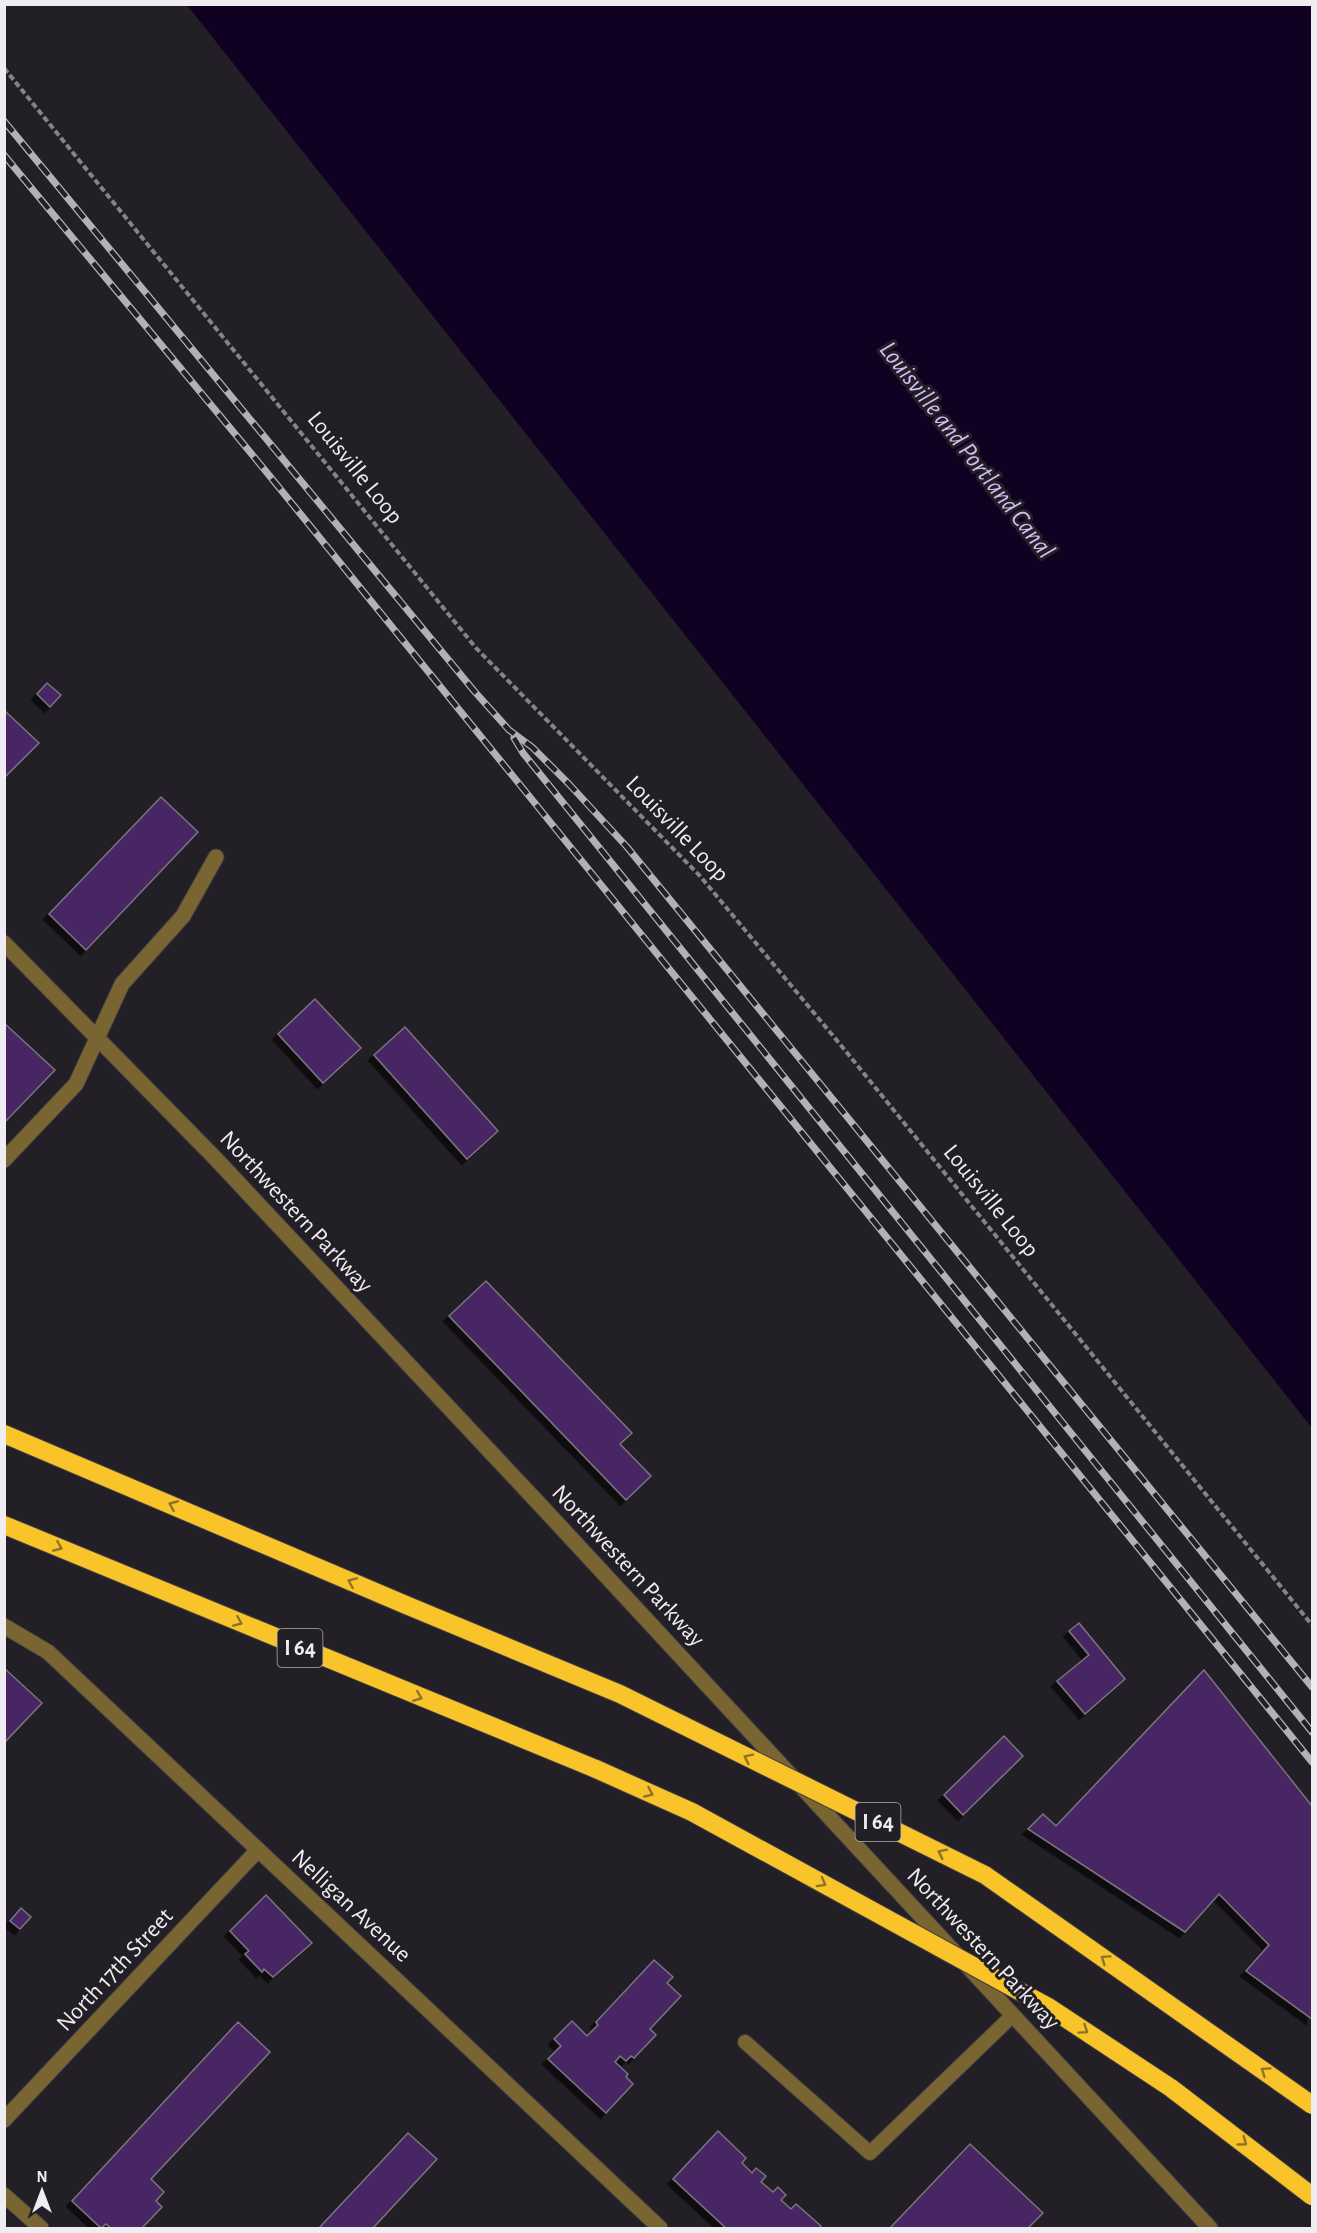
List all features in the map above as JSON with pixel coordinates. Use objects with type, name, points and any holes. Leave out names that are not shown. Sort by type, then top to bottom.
[{"type":"highway","name":"I 64","points":[[4,1434],[620,1694],[985,1875],[1312,2105]]},
{"type":"highway","name":"I 64","points":[[4,1524],[596,1769],[692,1812],[1050,2008],[1171,2088],[1312,2196]]},
{"type":"street","points":[[4,1160],[76,1084],[122,984],[183,916],[216,857]]},
{"type":"street","name":"Northwestern Parkway","points":[[4,943],[98,1036],[536,1501],[1210,2229]]},
{"type":"street","name":"Nelligan Avenue","points":[[4,1626],[48,1652],[660,2229]]},
{"type":"street","name":"North 17th Street","points":[[4,2120],[258,1850]]},
{"type":"street","points":[[4,2195],[41,2229]]},
{"type":"lane","points":[[745,2042],[870,2153],[1013,2015]]},
{"type":"path","name":"Louisville Loop","points":[[4,68],[476,648],[700,876],[844,1049],[1312,1624]]},
{"type":"water","name":"Louisville and Portland Canal","points":[[187,5],[1312,5],[1312,1428]]},
{"type":"building","points":[[47,683],[61,695],[50,707],[37,694]]},
{"type":"building","points":[[6,712],[39,743],[4,778],[4,714]]},
{"type":"building","points":[[161,797],[198,832],[86,950],[49,914]]},
{"type":"building","points":[[315,999],[361,1048],[323,1083],[278,1034]]},
{"type":"building","points":[[4,1023],[55,1070],[4,1123]]},
{"type":"building","points":[[405,1027],[498,1131],[467,1159],[374,1055]]},
{"type":"building","points":[[486,1281],[632,1433],[620,1444],[651,1476],[626,1500],[449,1316]]},
{"type":"building","points":[[1079,1623],[1125,1679],[1085,1714],[1057,1681],[1089,1655],[1069,1631]]},
{"type":"building","points":[[4,1668],[42,1703],[4,1743]]},
{"type":"building","points":[[1204,1670],[1312,1806],[1312,2019],[1246,1971],[1269,1945],[1219,1894],[1185,1932],[1028,1829],[1043,1814],[1056,1826]]},
{"type":"building","points":[[1004,1736],[1023,1756],[963,1815],[944,1795]]},
{"type":"building","points":[[266,1895],[312,1943],[273,1977],[264,1969],[262,1972],[245,1954],[249,1951],[230,1931]]},
{"type":"building","points":[[21,1908],[31,1917],[20,1929],[10,1921]]},
{"type":"building","points":[[654,1960],[673,1977],[667,1983],[681,1996],[650,2029],[656,2035],[634,2058],[631,2056],[626,2061],[620,2056],[615,2062],[628,2074],[626,2077],[633,2084],[606,2113],[548,2059],[561,2046],[554,2039],[572,2021],[587,2036],[598,2025],[596,2022]]},
{"type":"building","points":[[238,2022],[270,2052],[151,2179],[164,2192],[156,2201],[162,2207],[142,2228],[111,2228],[106,2224],[101,2228],[72,2201]]},
{"type":"building","points":[[718,2131],[746,2158],[742,2163],[752,2173],[756,2168],[766,2176],[761,2182],[773,2192],[778,2187],[786,2195],[781,2200],[791,2209],[796,2204],[821,2226],[819,2228],[726,2228],[673,2179]]},
{"type":"building","points":[[408,2133],[437,2159],[373,2228],[319,2228]]},
{"type":"building","points":[[970,2144],[1043,2213],[1028,2228],[890,2228]]},
{"type":"railway","points":[[4,121],[475,692],[509,730],[532,747],[568,783],[627,847],[1312,1687]]},
{"type":"railway","points":[[4,155],[264,469],[1312,1762]]},
{"type":"railway","points":[[514,738],[523,753],[1312,1732]]}]
